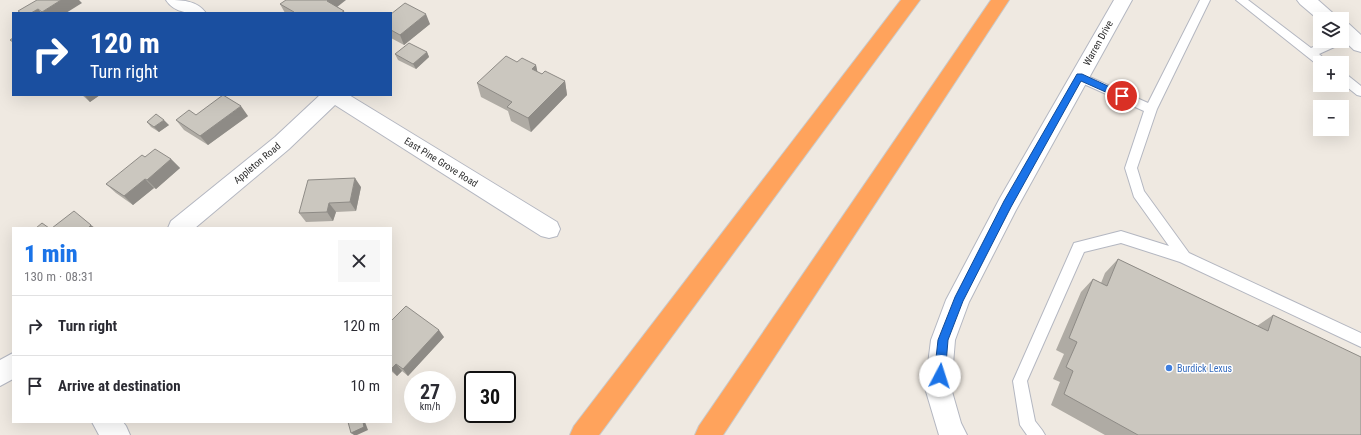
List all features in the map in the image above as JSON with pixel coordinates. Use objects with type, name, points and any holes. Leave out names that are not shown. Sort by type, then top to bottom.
[{"type":"highway","points":[[583,435],[911,0]]},
{"type":"highway","points":[[708,435],[1000,0]]},
{"type":"street","points":[[175,0],[195,12]]},
{"type":"street","name":"Warren Drive","points":[[954,435],[950,430],[938,388],[943,340],[958,300],[1008,204],[1123,0]]},
{"type":"street","points":[[1306,0],[1321,12]]},
{"type":"street","name":"Appleton Road","points":[[181,227],[282,143],[332,96]]},
{"type":"street","name":"East Pine Grove Road","points":[[335,96],[549,230]]},
{"type":"street","points":[[0,374],[12,366]]},
{"type":"street","points":[[106,423],[116,435]]},
{"type":"lane","points":[[1184,257],[1138,193],[1131,168],[1151,109],[1205,0]]},
{"type":"lane","points":[[1241,0],[1315,56]]},
{"type":"lane","points":[[1310,52],[1320,48]]},
{"type":"lane","points":[[1080,76],[1151,109]]},
{"type":"lane","points":[[1349,83],[1361,92]]},
{"type":"lane","points":[[1037,435],[1028,425],[1020,381],[1079,247],[1121,237],[1184,257],[1361,340]]},
{"type":"building","points":[[37,0],[61,0],[42,12],[38,9],[33,12],[18,11]]},
{"type":"building","points":[[286,0],[328,0],[327,1],[344,11],[294,12],[280,4]]},
{"type":"building","points":[[405,3],[426,14],[400,35],[392,31],[392,13]]},
{"type":"building","points":[[409,43],[427,52],[413,64],[395,54]]},
{"type":"building","points":[[506,56],[517,62],[522,58],[536,65],[532,69],[542,74],[545,71],[565,81],[528,118],[507,107],[512,102],[477,83]]},
{"type":"building","points":[[222,96],[225,96],[241,106],[200,136],[176,120],[189,110],[196,115]]},
{"type":"building","points":[[156,114],[164,120],[154,127],[147,122]]},
{"type":"building","points":[[155,149],[171,159],[147,180],[145,179],[124,196],[106,184],[142,155],[145,157]]},
{"type":"building","points":[[355,178],[350,202],[329,203],[327,212],[299,213],[308,180]]},
{"type":"building","points":[[74,211],[91,225],[89,227],[53,227]]},
{"type":"building","points":[[42,223],[48,227],[37,227]]},
{"type":"building","points":[[1118,259],[1268,331],[1273,315],[1361,357],[1361,435],[1138,435],[1064,394],[1073,371],[1066,367],[1077,342],[1069,338],[1093,279],[1107,286]]},
{"type":"building","points":[[406,306],[439,330],[403,369],[396,364],[392,368],[392,320]]},
{"type":"building","points":[[348,423],[363,423],[364,427],[351,433]]},
{"type":"place","name":"Burdick Lexus","points":[[1169,368]]},
{"type":"route","points":[[940,376],[943,340],[958,300],[1008,204],[1080,76],[1122,96]]}]
